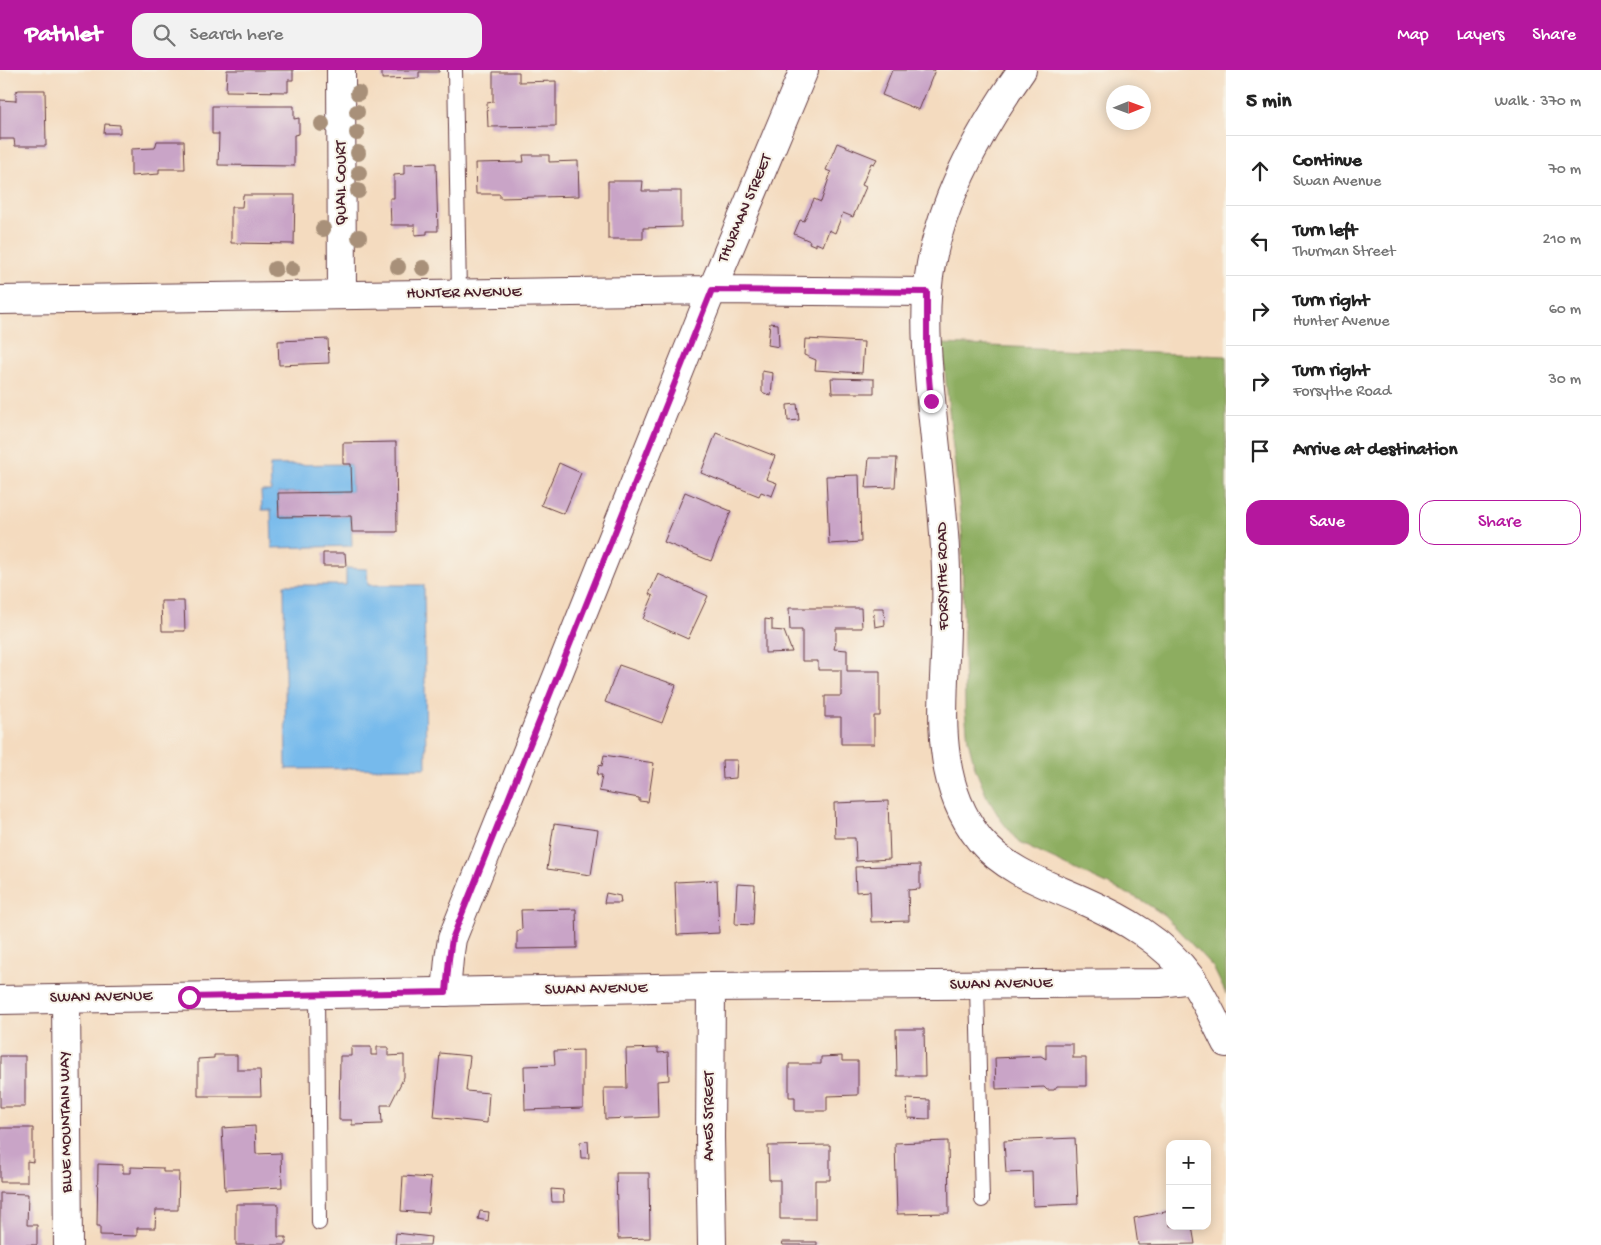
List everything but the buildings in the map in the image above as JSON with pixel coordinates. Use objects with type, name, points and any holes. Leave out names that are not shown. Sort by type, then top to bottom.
[{"type":"street","name":"QUAIL COURT","points":[[341,70],[342,295]]},
{"type":"street","name":"THURMAN STREET","points":[[446,992],[452,939],[712,290],[804,70]]},
{"type":"street","name":"FORSYTHE ROAD","points":[[1022,70],[988,121],[956,185],[937,240],[931,263],[927,292],[927,354],[946,569],[943,723],[946,760],[952,789],[971,827],[980,840],[1003,862],[1102,909],[1146,933],[1192,979],[1226,1044]]},
{"type":"street","name":"HUNTER AVENUE","points":[[0,300],[712,290],[927,292]]},
{"type":"street","name":"SWAN AVENUE","points":[[0,1000],[711,988],[1160,983],[1192,979]]},
{"type":"street","name":"AMES STREET","points":[[711,988],[710,1138],[712,1245]]},
{"type":"street","name":"BLUE MOUNTAIN WAY","points":[[66,999],[68,1245]]},
{"type":"lane","points":[[455,70],[459,294]]},
{"type":"lane","points":[[977,985],[982,1200]]},
{"type":"lane","points":[[317,995],[319,1223]]},
{"type":"green space","points":[[942,344],[1226,356],[1226,994],[1213,967],[1164,915],[1141,900],[1019,843],[1001,820],[986,795],[975,768],[968,740],[965,711],[962,532]]},
{"type":"water","points":[[351,464],[352,492],[278,493],[279,517],[351,516],[352,546],[272,548],[271,510],[262,510],[261,491],[271,491],[270,465]]},
{"type":"water","points":[[346,568],[367,569],[368,585],[424,585],[426,768],[286,769],[284,585],[346,585]]},
{"type":"route","points":[[189,997],[446,992],[452,939],[712,290],[927,292],[927,354],[931,401]]}]
